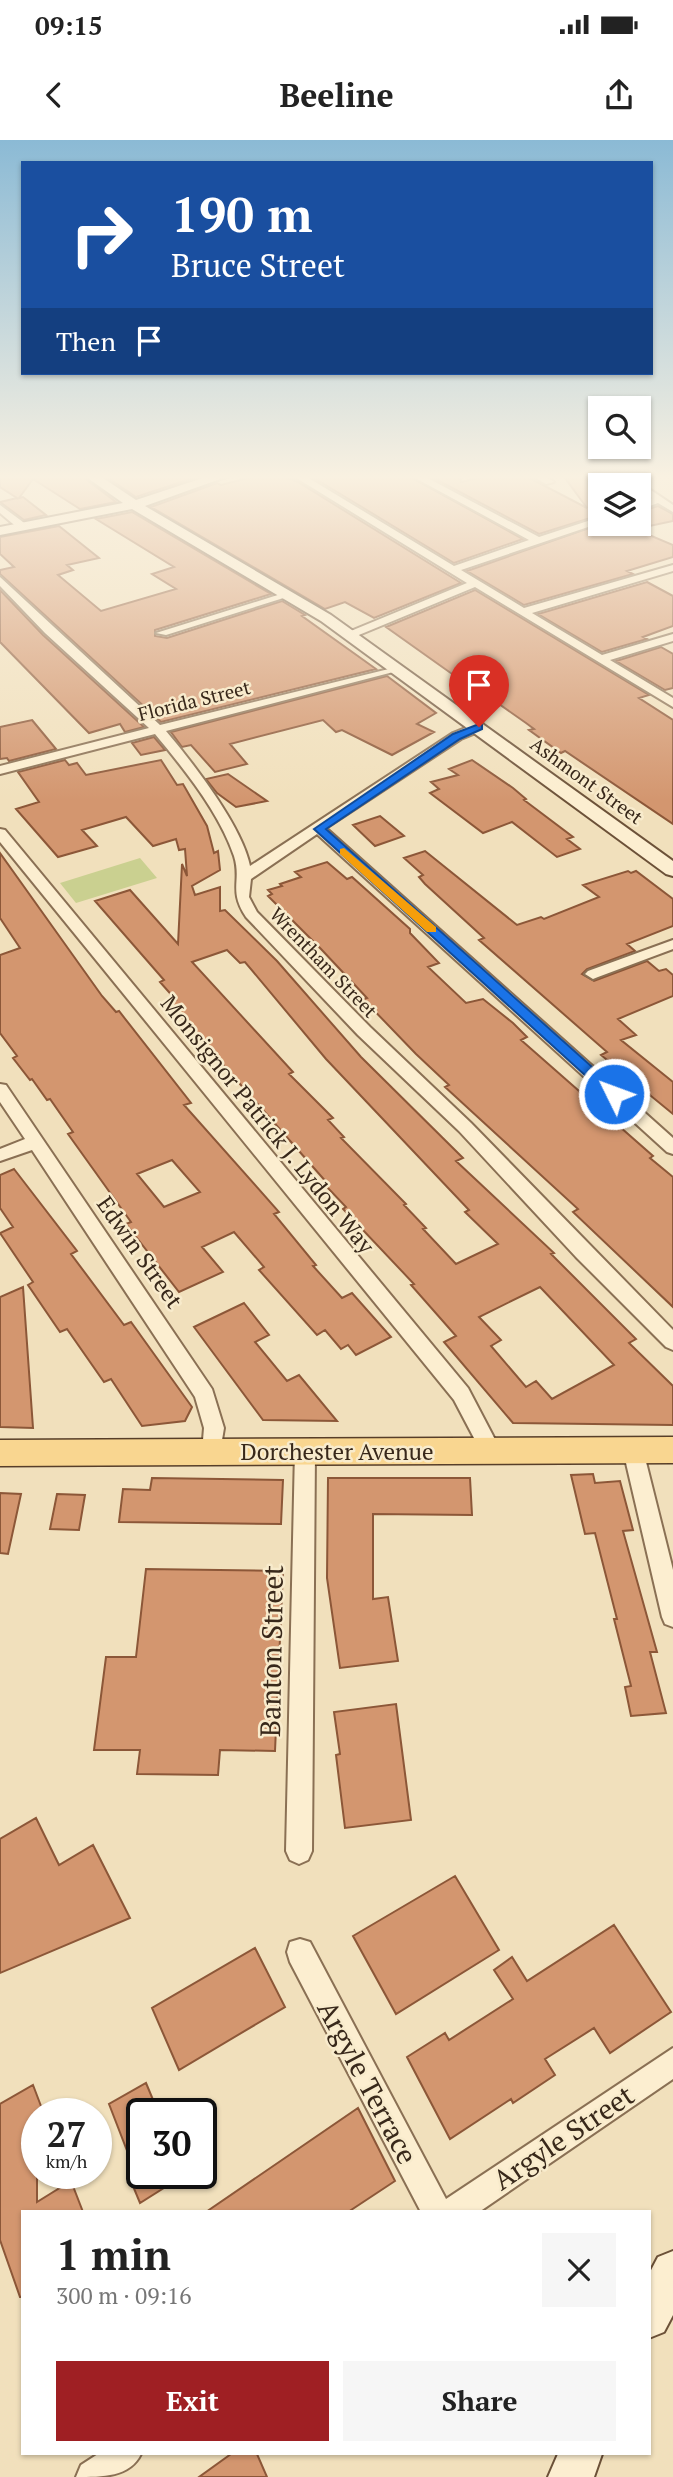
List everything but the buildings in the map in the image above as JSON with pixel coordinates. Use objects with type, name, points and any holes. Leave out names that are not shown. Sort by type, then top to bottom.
[{"type":"main road","name":"Ashmont Street","points":[[268,583],[351,635],[673,870]]},
{"type":"main road","name":"Dorchester Avenue","points":[[0,1453],[673,1450]]},
{"type":"main road","points":[[651,2313],[673,2272]]},
{"type":"main road","points":[[571,2477],[580,2455]]},
{"type":"street","name":"Wrentham Street","points":[[3,583],[56,638],[97,671],[158,729],[188,767],[242,859],[245,876],[240,891],[251,914],[364,1031],[465,1126],[583,1252],[673,1342]]},
{"type":"street","points":[[476,583],[673,703]]},
{"type":"street","points":[[351,635],[476,583]]},
{"type":"street","points":[[523,612],[622,583]]},
{"type":"street","points":[[162,633],[288,595]]},
{"type":"street","points":[[600,659],[673,637]]},
{"type":"street","name":"Florida Street","points":[[0,770],[397,668]]},
{"type":"street","points":[[245,876],[457,736],[479,727]]},
{"type":"street","points":[[319,829],[673,1148]]},
{"type":"street","name":"Monsignor Patrick J. Lydon Way","points":[[0,833],[461,1394],[491,1451]]},
{"type":"street","points":[[593,974],[673,944]]},
{"type":"street","name":"Edwin Street","points":[[0,1089],[205,1395],[214,1428],[212,1452]]},
{"type":"street","points":[[0,1154],[35,1142]]},
{"type":"street","points":[[632,1450],[673,1617]]},
{"type":"street","name":"Banton Street","points":[[299,1852],[305,1451]]},
{"type":"street","name":"Argyle Terrace","points":[[300,1952],[436,2210]]},
{"type":"street","name":"Argyle Street","points":[[456,2210],[673,2062]]},
{"type":"street","points":[[93,2477],[124,2455]]},
{"type":"green space","points":[[140,858],[157,878],[76,903],[60,883]]},
{"type":"slow traffic","points":[[344,851],[431,929]]},
{"type":"route","points":[[479,727],[457,736],[319,829],[614,1094]]}]
